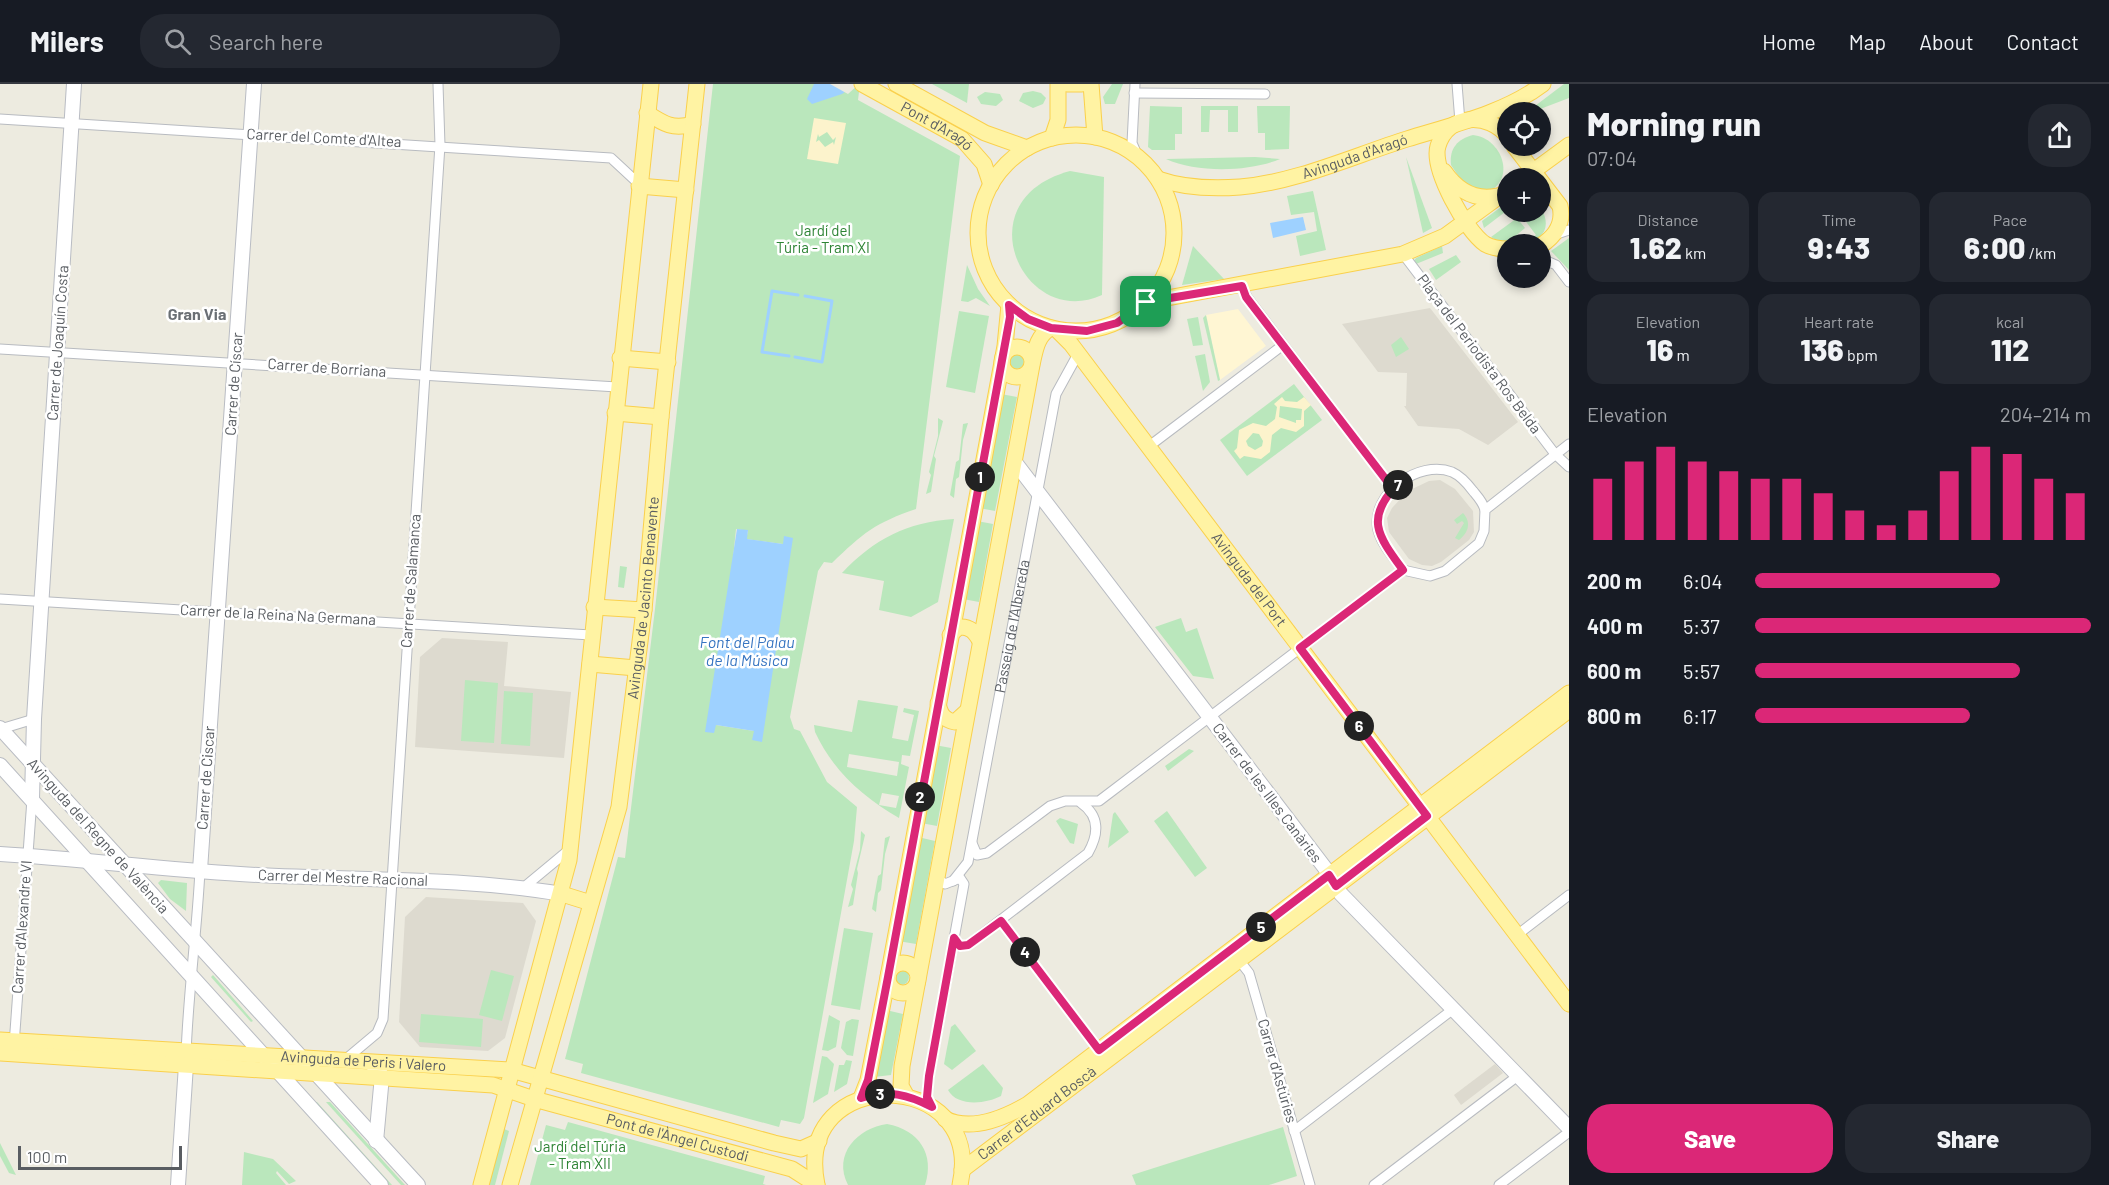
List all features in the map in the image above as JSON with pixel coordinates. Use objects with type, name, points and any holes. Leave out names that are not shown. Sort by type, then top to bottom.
[{"type":"main road","points":[[481,1185],[511,1070],[562,894],[570,849],[620,358],[651,84]]},
{"type":"main road","name":"Avinguda de Jacinto Benavente","points":[[510,1185],[620,807],[644,610],[661,417],[697,84]]},
{"type":"main road","name":"Pont d'Aragó","points":[[862,84],[962,139],[984,164],[991,185]]},
{"type":"main road","name":"Pont d'Aragó","points":[[896,84],[998,140],[1027,148]]},
{"type":"main road","points":[[1052,138],[1058,120],[1058,84]]},
{"type":"main road","points":[[1067,84],[1082,84]]},
{"type":"main road","points":[[1091,84],[1095,137]]},
{"type":"main road","name":"Avinguda d'Aragó","points":[[1158,179],[1172,184],[1199,187],[1254,185],[1322,167],[1460,122],[1514,102],[1543,84]]},
{"type":"main road","points":[[647,113],[668,127],[680,128],[693,124]]},
{"type":"main road","points":[[1497,125],[1486,120],[1460,122],[1442,136],[1437,155],[1442,182],[1466,220],[1480,240],[1497,246]]},
{"type":"main road","points":[[1072,135],[1095,137],[1125,148],[1138,157],[1158,179],[1173,215],[1173,254],[1162,282],[1146,302],[1117,323],[1087,331],[1054,329],[1028,319],[1009,305],[984,267],[978,233],[984,200],[1003,168],[1027,148],[1052,138],[1072,135]]},
{"type":"main road","points":[[1538,168],[1569,145]]},
{"type":"main road","points":[[1437,155],[1451,181],[1461,190],[1480,198],[1497,193]]},
{"type":"main road","points":[[639,185],[686,190]]},
{"type":"main road","points":[[1551,193],[1563,203],[1554,235],[1551,237]]},
{"type":"main road","points":[[1146,302],[1242,286],[1403,254],[1440,239],[1497,196]]},
{"type":"main road","points":[[861,1098],[868,1080],[888,977],[1010,317],[1009,305]]},
{"type":"main road","name":"Avinguda del Port","points":[[1054,329],[1078,354],[1569,1004]]},
{"type":"main road","name":"Passeig de l'Albereda","points":[[906,1095],[900,1078],[1032,365],[1041,335],[1054,329]]},
{"type":"main road","points":[[1020,347],[1031,356],[1032,365],[1026,374],[1011,376],[1003,369],[1002,359],[1010,348],[1020,347]]},
{"type":"main road","points":[[620,358],[668,362]]},
{"type":"main road","points":[[615,413],[661,417]]},
{"type":"main road","points":[[594,607],[644,610]]},
{"type":"main road","name":"Passeig de l'Albereda","points":[[950,635],[959,627],[965,626],[975,632],[980,641]]},
{"type":"main road","points":[[590,664],[636,668]]},
{"type":"main road","points":[[1423,811],[1569,693]]},
{"type":"main road","points":[[938,704],[940,713],[949,721],[955,722],[966,712]]},
{"type":"main road","points":[[1423,811],[1569,710]]},
{"type":"main road","name":"Carrer d'Eduard Boscà","points":[[945,1119],[961,1124],[979,1123],[1017,1110],[1333,880],[1423,811]]},
{"type":"main road","name":"Carrer d'Eduard Boscà","points":[[961,1175],[1239,960],[1333,880]]},
{"type":"main road","points":[[562,894],[591,903]]},
{"type":"main road","points":[[905,963],[914,968],[917,981],[908,992],[898,992],[890,986],[888,977],[892,968],[905,963]]},
{"type":"main road","name":"Avinguda de Peris i Valero","points":[[7,1047],[300,1057],[511,1070],[541,1078]]},
{"type":"main road","name":"Avinguda de Peris i Valero","points":[[186,1052],[279,1071],[493,1084],[534,1099]]},
{"type":"main road","name":"Pont de l'Àngel Custodi","points":[[541,1078],[577,1090],[774,1143],[801,1149],[819,1141]]},
{"type":"main road","points":[[817,1185],[815,1166],[819,1141],[834,1116],[861,1098],[876,1094],[906,1095],[932,1107],[945,1119],[958,1145],[961,1175],[973,1185]]},
{"type":"main road","name":"Pont de l'Àngel Custodi","points":[[534,1099],[796,1171],[817,1185]]},
{"type":"street","name":"Carrer de Joaquín Costa","points":[[32,799],[40,601],[74,84]]},
{"type":"street","name":"Carrer de Císcar","points":[[218,611],[254,84]]},
{"type":"street","name":"Carrer de Salamanca","points":[[343,1060],[374,1036],[383,1023],[440,145],[438,84]]},
{"type":"street","points":[[1456,84],[1460,122]]},
{"type":"street","points":[[1138,157],[1132,143],[1135,88],[1265,94]]},
{"type":"street","name":"Carrer del Comte d'Altea","points":[[0,119],[440,145],[611,158],[639,185]]},
{"type":"street","points":[[1554,235],[1569,230]]},
{"type":"street","name":"Plaça del Periodista Ros Belda","points":[[1403,254],[1555,454],[1569,467]]},
{"type":"street","points":[[1551,264],[1556,266],[1569,282]]},
{"type":"street","points":[[1242,286],[1246,297],[1387,481],[1398,484]]},
{"type":"street","points":[[1148,447],[1283,345]]},
{"type":"street","name":"Carrer de Borriana","points":[[0,349],[617,387]]},
{"type":"street","name":"Passeig de l'Albereda","points":[[953,881],[967,865],[972,843],[1056,394],[1078,354]]},
{"type":"street","points":[[1485,510],[1569,444]]},
{"type":"street","name":"Carrer de les Illes Canàries","points":[[1014,461],[1333,880],[1452,1010],[1519,1075],[1569,1130]]},
{"type":"street","points":[[1426,470],[1444,470],[1453,473],[1467,484],[1485,510],[1484,531],[1479,543],[1445,571],[1430,576],[1403,570],[1382,540],[1377,522],[1381,505],[1398,484],[1426,470]]},
{"type":"street","points":[[932,1107],[927,1097],[929,1076],[964,887],[969,873],[987,853],[1050,806],[1065,801],[1091,803],[1104,798],[1403,570]]},
{"type":"street","name":"Carrer de la Reina Na Germana","points":[[0,598],[591,635]]},
{"type":"street","name":"Carrer de Ciscar","points":[[196,944],[218,611]]},
{"type":"street","points":[[1,729],[34,719]]},
{"type":"street","name":"Avinguda del Regne de València","points":[[1,729],[418,1185]]},
{"type":"street","name":"Avinguda del Regne de València","points":[[0,765],[381,1185]]},
{"type":"street","name":"Carrer d'Alexandre VI","points":[[7,1047],[32,799]]},
{"type":"street","points":[[954,938],[960,946],[968,945],[1088,853],[1094,839],[1096,820],[1092,812],[1081,803]]},
{"type":"street","points":[[972,843],[977,855],[987,853]]},
{"type":"street","points":[[523,888],[570,849]]},
{"type":"street","name":"Carrer del Mestre Racional","points":[[0,854],[239,874],[391,878],[523,888],[562,894]]},
{"type":"street","points":[[936,878],[945,884],[960,878],[964,881],[964,887]]},
{"type":"street","points":[[1517,935],[1569,896]]},
{"type":"street","points":[[1001,921],[1099,1050]]},
{"type":"street","points":[[177,1185],[191,975],[196,944]]},
{"type":"street","name":"Carrer d'Astúries","points":[[1239,960],[1249,973],[1310,1185]]},
{"type":"street","points":[[1294,1131],[1452,1010]]},
{"type":"street","points":[[238,1030],[245,1032],[255,1030],[262,1019],[260,1014]]},
{"type":"street","points":[[369,1062],[378,1069],[382,1076],[376,1141]]},
{"type":"street","points":[[1374,1185],[1519,1075]]},
{"type":"street","points":[[1499,1185],[1569,1130]]},
{"type":"shaded area","points":[[1430,308],[1518,422],[1488,445],[1459,429],[1418,426],[1404,406],[1406,406],[1407,373],[1378,372],[1342,324]]},
{"type":"shaded area","points":[[1238,309],[1266,346],[1220,380],[1206,315]]},
{"type":"shaded area","points":[[1440,480],[1455,489],[1473,511],[1474,532],[1469,540],[1441,562],[1432,566],[1422,565],[1409,559],[1389,532],[1387,518],[1392,508],[1408,491],[1429,481]]},
{"type":"shaded area","points":[[442,638],[508,642],[504,686],[571,692],[564,758],[415,747],[420,657]]},
{"type":"shaded area","points":[[426,897],[523,903],[536,921],[505,1038],[488,1051],[420,1047],[399,1022],[405,917]]},
{"type":"shaded area","points":[[1495,1064],[1503,1073],[1461,1105],[1454,1095]]},
{"type":"green space","name":"Jardí del Túria - Tram XI","points":[[713,84],[860,84],[858,100],[960,156],[916,509],[870,530],[832,563],[824,562],[818,571],[790,717],[794,729],[800,731],[827,782],[857,807],[854,841],[804,1118],[800,1124],[781,1120],[779,1127],[581,1073],[583,1064],[565,1059],[618,857],[625,858]],"holes":[[[736,529],[748,531],[746,539],[783,544],[754,731],[716,725]]]},
{"type":"green space","points":[[932,84],[969,84],[967,103]]},
{"type":"green space","points":[[1112,84],[1123,84],[1115,104],[1105,104],[1103,97]]},
{"type":"green space","points":[[1564,84],[1569,84],[1569,98],[1551,105],[1551,102],[1540,102]]},
{"type":"green space","points":[[1033,91],[1041,93],[1046,98],[1043,104],[1033,108],[1019,101],[1023,93]]},
{"type":"green space","points":[[985,92],[1000,94],[1003,100],[996,106],[981,104],[977,97]]},
{"type":"green space","points":[[1150,106],[1182,107],[1182,134],[1175,134],[1175,150],[1152,150],[1148,147]]},
{"type":"green space","points":[[1201,106],[1238,106],[1238,132],[1228,132],[1228,110],[1210,110],[1209,132],[1201,132]]},
{"type":"green space","points":[[1257,106],[1290,106],[1289,149],[1265,150],[1265,133],[1258,133]]},
{"type":"green space","points":[[1473,135],[1483,138],[1492,143],[1497,150],[1497,156],[1500,156],[1503,168],[1497,168],[1497,185],[1487,192],[1465,186],[1451,165],[1453,149],[1463,139]]},
{"type":"green space","points":[[1255,157],[1280,159],[1253,166],[1208,169],[1179,164],[1166,159]]},
{"type":"green space","points":[[1406,157],[1432,228],[1423,233]]},
{"type":"green space","points":[[1070,171],[1104,177],[1102,295],[1074,301],[1049,295],[1029,279],[1016,257],[1012,232],[1018,208],[1037,186]]},
{"type":"green space","points":[[1313,191],[1326,250],[1300,256],[1296,236],[1317,231],[1314,212],[1291,215],[1287,196]]},
{"type":"green space","points":[[1497,210],[1497,218],[1484,228],[1482,221]]},
{"type":"green space","points":[[1512,222],[1520,222],[1525,228],[1518,234],[1497,234],[1497,239],[1491,237]]},
{"type":"green space","points":[[1526,222],[1546,222],[1542,234],[1535,234]]},
{"type":"green space","points":[[1569,238],[1569,270],[1551,251]]},
{"type":"green space","points":[[1193,246],[1224,279],[1182,285]]},
{"type":"green space","points":[[1442,246],[1443,253],[1416,264],[1414,261],[1416,258]]},
{"type":"green space","points":[[1456,255],[1461,262],[1436,280],[1429,269]]},
{"type":"green space","points":[[967,265],[978,289],[990,306],[976,298],[968,302],[961,301]]},
{"type":"green space","points":[[959,311],[989,316],[975,393],[946,387]]},
{"type":"green space","points":[[1206,315],[1220,380],[1218,381],[1203,318]]},
{"type":"green space","points":[[1198,317],[1203,345],[1193,346],[1187,319]]},
{"type":"green space","points":[[1401,337],[1409,349],[1396,357],[1391,345]]},
{"type":"green space","points":[[1016,353],[1022,355],[1024,361],[1022,367],[1016,369],[1010,367],[1008,361],[1010,355]]},
{"type":"green space","points":[[1205,354],[1210,382],[1203,391],[1195,356]]},
{"type":"green space","points":[[1294,384],[1322,420],[1247,476],[1220,440]]},
{"type":"green space","points":[[1001,394],[1017,397],[995,511],[979,508]]},
{"type":"green space","points":[[938,418],[943,421],[934,456],[936,459],[931,492],[926,494],[938,436]]},
{"type":"green space","points":[[968,423],[954,498],[950,495],[956,462],[959,460],[963,424]]},
{"type":"green space","points":[[1463,513],[1468,528],[1459,540],[1455,538],[1464,523],[1462,521],[1457,524],[1454,520]]},
{"type":"green space","points":[[954,519],[938,602],[911,617],[879,610],[884,581],[842,573],[866,551],[892,534],[921,524]]},
{"type":"green space","points":[[977,521],[993,524],[979,602],[963,599]]},
{"type":"green space","points":[[620,566],[627,567],[624,588],[618,587]]},
{"type":"green space","points":[[1181,618],[1186,632],[1197,628],[1214,679],[1193,676],[1155,627]]},
{"type":"green space","points":[[465,680],[498,683],[494,743],[461,741]]},
{"type":"green space","points":[[504,691],[533,693],[530,746],[501,744]]},
{"type":"green space","points":[[858,700],[898,706],[892,738],[908,741],[914,715],[903,712],[904,708],[919,711],[910,756],[902,755],[901,764],[909,767],[899,818],[886,810],[873,801],[850,782],[822,746],[814,725],[852,732]],"holes":[[[849,754],[899,762],[897,776],[847,767]],[[882,793],[899,796],[896,808],[879,805]]]},
{"type":"green space","points":[[935,745],[951,748],[937,826],[921,823]]},
{"type":"green space","points":[[1189,749],[1194,751],[1168,771],[1165,766]]},
{"type":"green space","points":[[1167,811],[1207,868],[1195,877],[1154,821]]},
{"type":"green space","points":[[1115,812],[1129,832],[1108,848],[1113,814]]},
{"type":"green space","points":[[1060,818],[1078,824],[1074,844],[1070,843],[1056,821]]},
{"type":"green space","points":[[861,831],[865,835],[857,869],[853,905],[848,907],[860,850]]},
{"type":"green space","points":[[890,836],[876,912],[872,909],[878,876],[881,874],[885,838]]},
{"type":"green space","points":[[918,837],[935,841],[916,944],[898,941]]},
{"type":"green space","points":[[161,880],[187,883],[186,911],[170,899],[158,883]]},
{"type":"green space","points":[[844,928],[873,933],[860,1010],[831,1005]]},
{"type":"green space","points":[[901,969],[907,971],[909,977],[907,983],[901,985],[895,983],[893,977],[895,971]]},
{"type":"green space","points":[[491,970],[514,976],[502,1021],[479,1015]]},
{"type":"green space","points":[[213,975],[253,1021],[251,1022],[211,977]]},
{"type":"green space","points":[[886,1010],[903,1014],[891,1075],[874,1077]]},
{"type":"green space","points":[[421,1014],[483,1019],[481,1047],[419,1042]]},
{"type":"green space","points":[[829,1015],[840,1021],[836,1047],[828,1051],[822,1050]]},
{"type":"green space","points":[[852,1019],[859,1020],[853,1056],[847,1055],[841,1048],[846,1022]]},
{"type":"green space","points":[[955,1024],[976,1051],[952,1070],[944,1064],[951,1027]]},
{"type":"green space","points":[[822,1056],[827,1057],[834,1064],[828,1094],[813,1103]]},
{"type":"green space","points":[[846,1060],[852,1061],[847,1084],[834,1092],[839,1065],[844,1065]]},
{"type":"green space","points":[[983,1064],[1003,1088],[1001,1096],[988,1101],[972,1102],[952,1095],[948,1090]]},
{"type":"green space","points":[[313,1102],[317,1102],[392,1185],[389,1185]]},
{"type":"green space","points":[[326,1102],[330,1102],[405,1185],[401,1185]]},
{"type":"green space","name":"Jardí del Túria - Tram XII","points":[[568,1122],[765,1176],[763,1184],[766,1185],[530,1185],[546,1125],[565,1130]]},
{"type":"green space","points":[[887,1124],[908,1132],[922,1145],[928,1163],[925,1185],[848,1185],[843,1163],[851,1144],[866,1131]]},
{"type":"green space","points":[[1283,1127],[1297,1176],[1269,1185],[1136,1185],[1132,1175]]},
{"type":"green space","points":[[504,1129],[509,1131],[495,1185],[489,1185]]},
{"type":"green space","points":[[0,1143],[16,1175],[9,1173],[0,1156]]},
{"type":"green space","points":[[244,1152],[273,1159],[296,1181],[289,1184],[277,1171],[276,1173],[286,1185],[242,1185]]},
{"type":"sand","points":[[814,118],[846,123],[838,164],[807,159]],"holes":[[[827,132],[833,140],[836,137],[834,145],[833,142],[825,147],[819,140],[816,142],[818,134],[819,137]]]},
{"type":"sand","points":[[1282,397],[1285,401],[1297,402],[1304,397],[1311,405],[1304,411],[1304,426],[1296,432],[1281,428],[1272,435],[1270,452],[1261,459],[1244,456],[1240,459],[1234,451],[1237,448],[1239,430],[1253,423],[1266,426],[1275,419],[1277,407],[1274,404]],"holes":[[[1280,406],[1302,409],[1301,420],[1296,420],[1296,423],[1279,417]],[[1253,433],[1259,434],[1263,441],[1262,446],[1255,450],[1248,446],[1246,441]]]},
{"type":"water","points":[[814,84],[856,84],[842,94],[812,104],[807,99]]},
{"type":"water","points":[[1303,217],[1306,230],[1273,238],[1270,223]]},
{"type":"water","name":"Font del Palau de la Música","points":[[737,529],[748,530],[747,539],[783,544],[784,536],[793,538],[762,742],[752,740],[754,731],[716,725],[714,733],[705,732]]},
{"type":"pier","points":[[830,84],[859,84],[848,94]]},
{"type":"waterway","points":[[789,356],[762,352],[772,291],[798,295]]},
{"type":"waterway","points":[[795,357],[822,362],[832,301],[805,296]]},
{"type":"district","name":"Gran Via","points":[[197,314]]},
{"type":"route","points":[[1242,286],[1246,297],[1387,481],[1398,484],[1381,505],[1377,513],[1377,522],[1386,548],[1403,570],[1300,648],[1427,816],[1336,886],[1329,875],[1099,1050],[1001,921],[968,945],[960,946],[954,938],[929,1076],[927,1097],[932,1107],[916,1098],[891,1093],[861,1098],[868,1080],[888,977],[1010,317],[1009,305],[1028,319],[1057,330],[1087,331],[1117,323],[1146,302],[1242,286]]}]
